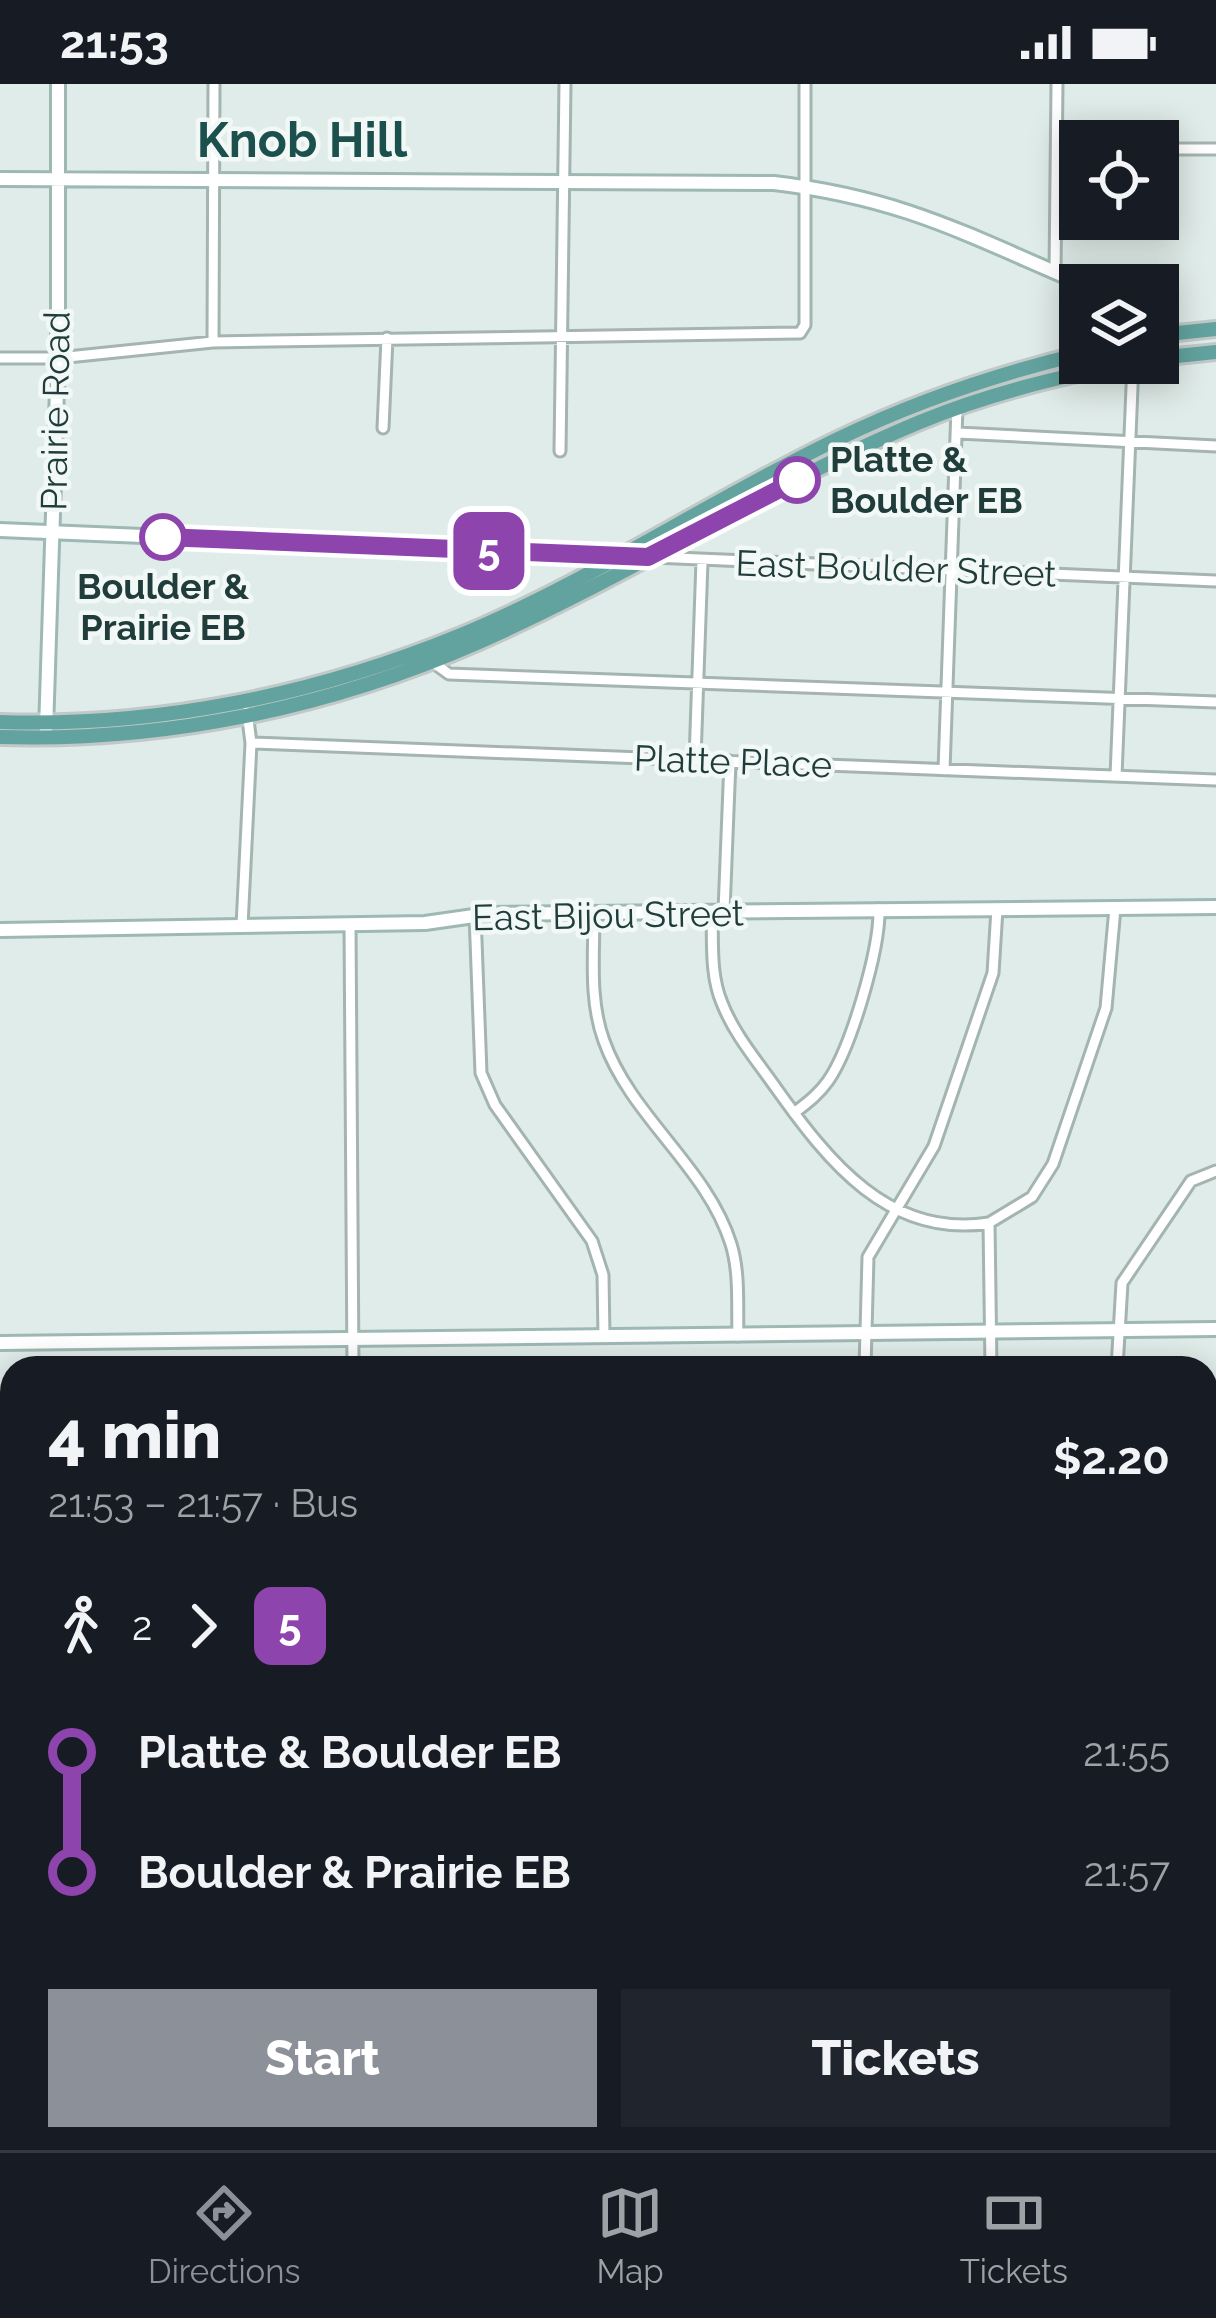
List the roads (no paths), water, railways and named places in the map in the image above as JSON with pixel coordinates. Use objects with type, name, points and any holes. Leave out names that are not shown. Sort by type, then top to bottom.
[{"type":"main road","points":[[1179,329],[1216,328]]},
{"type":"main road","points":[[1179,356],[1216,352]]},
{"type":"main road","points":[[247,708],[460,635],[883,418],[994,376],[1059,359]]},
{"type":"main road","points":[[0,737],[46,730],[152,730],[360,686],[431,662],[852,452],[958,408],[1059,382]]},
{"type":"main road","points":[[431,662],[460,635]]},
{"type":"main road","points":[[360,686],[396,668],[398,658]]},
{"type":"main road","points":[[0,722],[46,730]]},
{"type":"street","name":"Prairie Road","points":[[46,730],[58,358],[58,84]]},
{"type":"street","points":[[213,342],[214,84]]},
{"type":"street","points":[[560,451],[566,335],[565,84]]},
{"type":"street","points":[[0,358],[58,358],[213,342],[800,333],[805,325],[805,84]]},
{"type":"street","points":[[1055,272],[1057,84]]},
{"type":"street","points":[[1179,149],[1216,149]]},
{"type":"street","points":[[0,179],[805,187],[930,215],[1059,274]]},
{"type":"street","points":[[383,428],[387,338]]},
{"type":"street","points":[[1115,776],[1131,384]]},
{"type":"street","points":[[944,770],[958,408]]},
{"type":"street","points":[[958,434],[1216,446]]},
{"type":"street","name":"East Boulder Street","points":[[0,530],[1216,581]]},
{"type":"street","points":[[569,555],[582,575]]},
{"type":"street","points":[[695,759],[702,561]]},
{"type":"street","points":[[431,662],[449,674],[1216,702]]},
{"type":"street","points":[[242,926],[251,742],[247,708]]},
{"type":"street","name":"Platte Place","points":[[251,742],[1216,780]]},
{"type":"street","points":[[730,761],[714,968],[722,1004],[794,1113],[847,1179],[896,1209],[953,1224],[989,1223],[1033,1197],[1053,1164],[1106,1008],[1115,908]]},
{"type":"street","name":"East Bijou Street","points":[[0,930],[429,923],[475,914],[1216,907]]},
{"type":"street","points":[[794,1113],[826,1085],[837,1064],[878,937],[879,909]]},
{"type":"street","points":[[865,1356],[868,1257],[934,1146],[995,958],[997,909]]},
{"type":"street","points":[[594,913],[600,1029],[617,1070],[720,1214],[736,1266],[738,1336]]},
{"type":"street","points":[[475,914],[481,1073],[495,1105],[592,1241],[603,1275],[604,1337]]},
{"type":"street","points":[[350,925],[353,1356]]},
{"type":"street","points":[[1118,1356],[1122,1283],[1186,1187],[1216,1171]]},
{"type":"street","points":[[989,1223],[991,1356]]},
{"type":"street","points":[[0,1342],[1216,1330]]},
{"type":"place","name":"Platte & Boulder EB","points":[[797,480]]},
{"type":"place","name":"Boulder & Prairie EB","points":[[163,537]]},
{"type":"district","name":"Knob Hill","points":[[302,140]]}]
